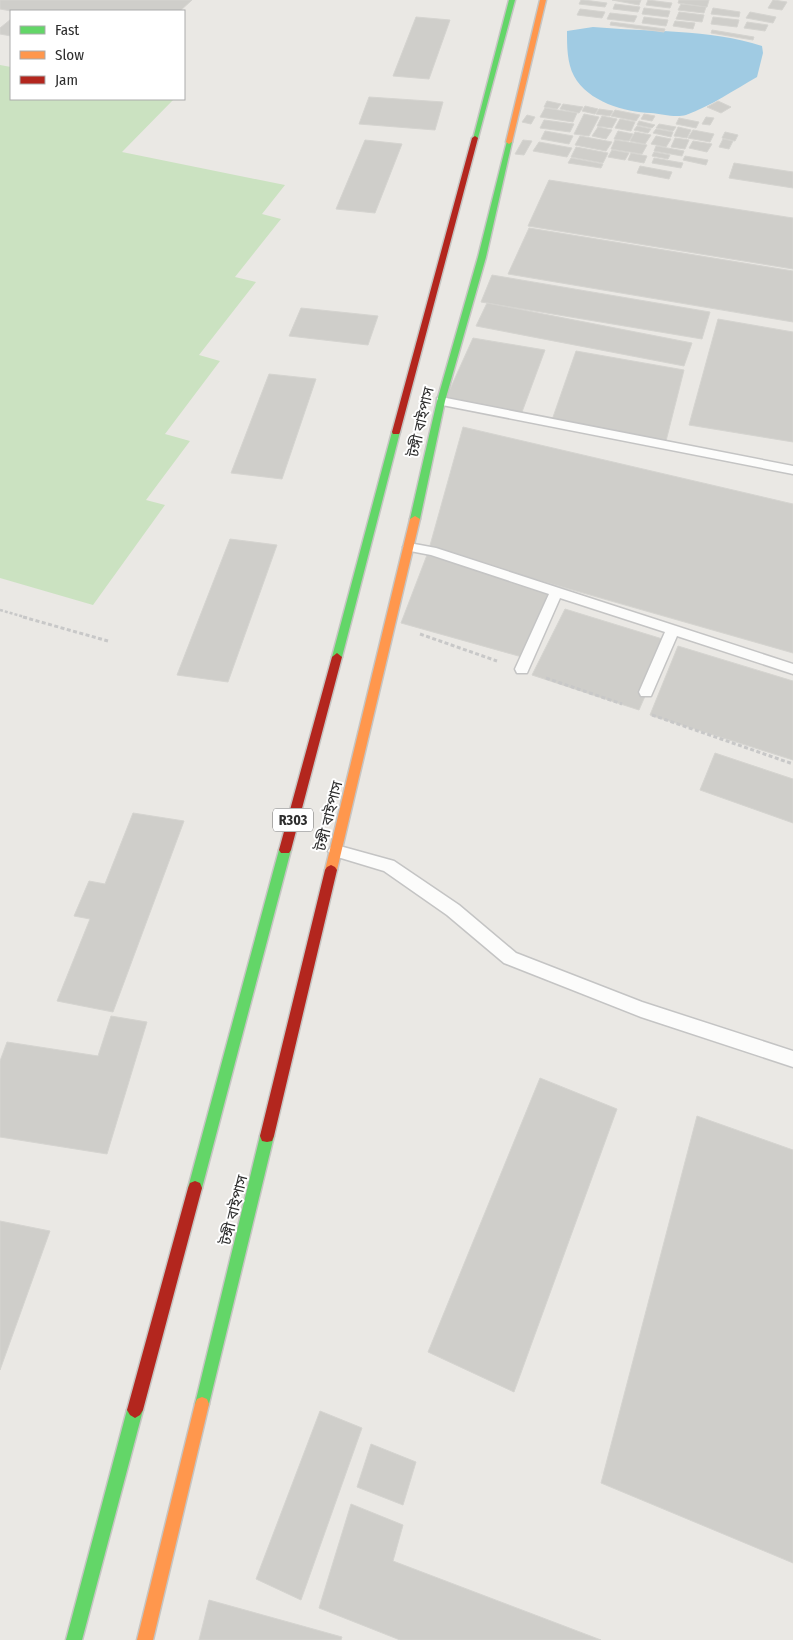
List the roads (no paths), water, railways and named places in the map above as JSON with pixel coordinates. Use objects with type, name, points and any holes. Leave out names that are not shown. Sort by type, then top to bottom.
[{"type":"main road","name":"R303","points":[[74,1640],[512,0]]},
{"type":"main road","name":"টঙ্গী বাইপাস","points":[[145,1640],[391,624],[440,401],[482,258],[543,0]]},
{"type":"lane","points":[[440,401],[793,470]]},
{"type":"lane","points":[[409,547],[432,551],[793,669]]},
{"type":"lane","points":[[522,669],[556,593]]},
{"type":"lane","points":[[646,692],[673,629]]},
{"type":"lane","points":[[336,851],[389,866],[454,910],[510,958],[641,1009],[793,1059]]},
{"type":"water","points":[[593,27],[679,32],[721,37],[762,46],[763,53],[757,77],[704,107],[682,116],[641,112],[619,108],[598,99],[588,93],[574,76],[567,48],[567,31]]}]
